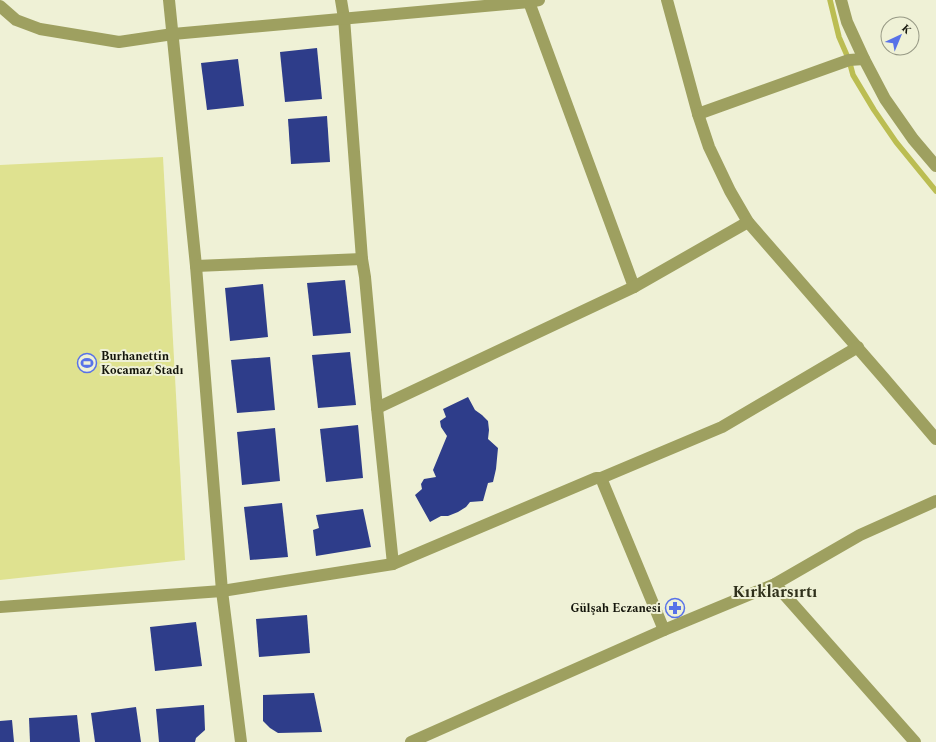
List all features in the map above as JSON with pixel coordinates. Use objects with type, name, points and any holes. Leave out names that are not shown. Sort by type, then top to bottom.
[{"type":"street","points":[[169,0],[196,266],[222,591],[241,742]]},
{"type":"street","points":[[341,0],[344,18],[362,259],[393,564]]},
{"type":"street","points":[[667,0],[698,114],[709,147],[730,191],[748,222],[858,347],[936,439]]},
{"type":"street","points":[[841,0],[847,22],[885,99],[913,139],[936,166]]},
{"type":"street","points":[[0,6],[16,20],[40,30],[119,42],[173,34],[534,1],[634,287]]},
{"type":"street","points":[[698,114],[849,60],[864,59]]},
{"type":"street","points":[[377,408],[634,287],[748,222]]},
{"type":"street","points":[[196,266],[362,259]]},
{"type":"street","points":[[0,607],[222,591],[393,564],[596,478],[601,478],[722,427],[858,347]]},
{"type":"street","points":[[601,478],[664,630]]},
{"type":"street","points":[[411,742],[664,630],[775,584],[860,535],[936,501]]},
{"type":"street","points":[[775,584],[915,742]]},
{"type":"green space","name":"Burhanettin Kocamaz Stadı","points":[[163,157],[185,560],[0,580],[0,165]]},
{"type":"building","points":[[317,48],[322,99],[285,102],[280,52]]},
{"type":"building","points":[[238,59],[244,106],[207,110],[201,63]]},
{"type":"building","points":[[327,116],[330,162],[291,164],[288,119]]},
{"type":"building","points":[[345,280],[351,333],[313,336],[307,283]]},
{"type":"building","points":[[263,284],[268,337],[230,341],[225,288]]},
{"type":"building","points":[[350,352],[356,405],[318,408],[312,355]]},
{"type":"building","points":[[270,357],[275,410],[237,413],[231,360]]},
{"type":"building","points":[[468,397],[475,410],[488,421],[488,439],[498,448],[493,482],[488,483],[483,501],[470,502],[466,507],[458,512],[448,516],[441,516],[430,522],[415,495],[422,489],[421,484],[424,479],[436,477],[433,470],[447,436],[441,427],[440,421],[446,417],[443,409]]},
{"type":"building","points":[[358,425],[363,478],[326,482],[320,429]]},
{"type":"building","points":[[275,428],[280,481],[242,485],[237,432]]},
{"type":"building","points":[[282,503],[288,557],[250,560],[244,507]]},
{"type":"building","points":[[363,509],[371,547],[316,556],[313,530],[319,528],[316,515]]},
{"type":"building","points":[[307,615],[310,653],[259,657],[256,619]]},
{"type":"building","points":[[196,622],[202,666],[155,671],[150,627]]},
{"type":"building","points":[[314,693],[322,732],[278,733],[263,721],[263,695]]},
{"type":"building","points":[[204,705],[205,730],[196,738],[195,742],[159,742],[156,709]]},
{"type":"building","points":[[136,707],[141,742],[95,742],[91,713]]},
{"type":"building","points":[[77,715],[80,742],[30,742],[29,718]]},
{"type":"building","points":[[12,720],[14,742],[0,742],[0,721]]},
{"type":"waterway","points":[[830,0],[839,37],[849,60],[853,75],[874,110],[896,142],[936,191]]},
{"type":"place","name":"Burhanettin Kocamaz Stadı","points":[[87,363]]},
{"type":"place","name":"Gülşah Eczanesi","points":[[675,608]]},
{"type":"district","name":"Kırklarsırtı","points":[[775,591]]}]
